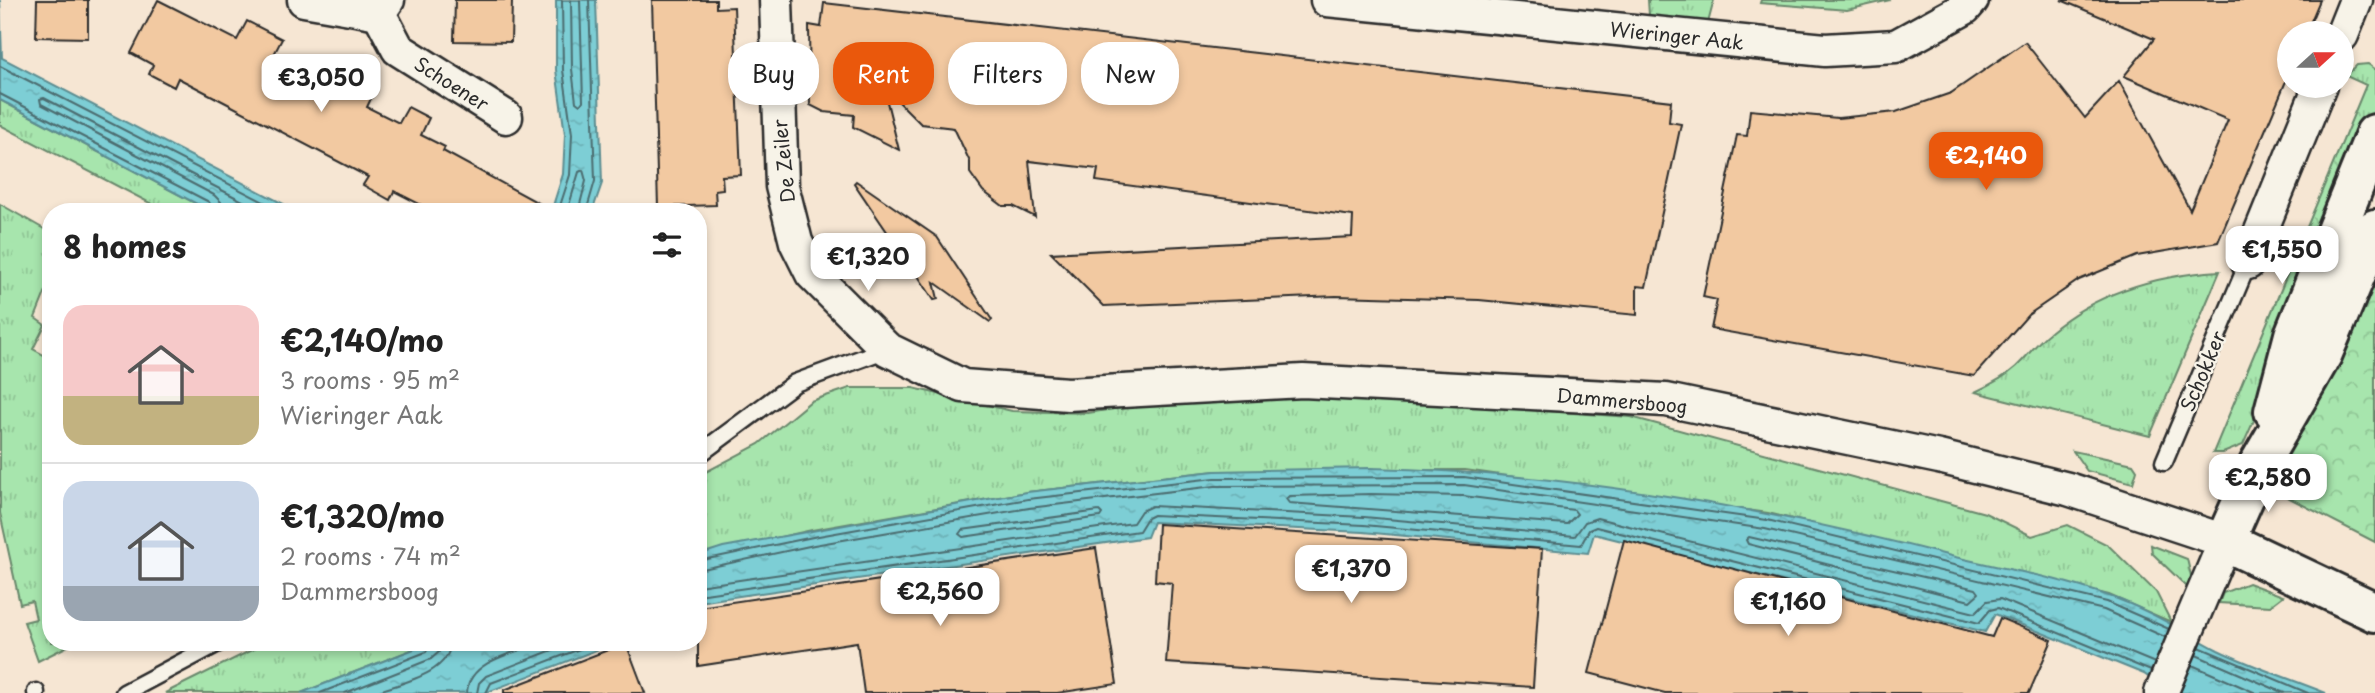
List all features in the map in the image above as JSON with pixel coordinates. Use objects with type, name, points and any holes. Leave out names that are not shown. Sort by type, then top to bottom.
[{"type":"street","name":"Schoener","points":[[304,0],[383,7],[398,49],[506,117]]},
{"type":"street","name":"De Zeiler","points":[[776,0],[782,186],[796,243],[813,274]]},
{"type":"street","name":"Wieringer Aak","points":[[1327,0],[1825,50],[1896,46],[1965,8],[1972,0]]},
{"type":"street","points":[[2348,21],[2356,0]]},
{"type":"street","name":"Schokker","points":[[2248,263],[2315,98]]},
{"type":"street","points":[[2259,464],[2294,335],[2375,134]]},
{"type":"street","points":[[2161,693],[2259,464],[2323,353],[2375,229]]},
{"type":"street","name":"Dammersboog","points":[[813,274],[887,349],[963,386],[1068,394],[1303,381],[1666,400],[1939,457],[2042,483],[2147,514],[2225,541],[2375,612]]},
{"type":"lane","name":"Schokker","points":[[2164,462],[2248,263]]},
{"type":"lane","points":[[707,448],[795,383],[887,349]]},
{"type":"lane","points":[[124,693],[203,651]]},
{"type":"green space","points":[[1648,0],[1714,0],[1708,23],[1649,15]]},
{"type":"green space","points":[[1761,0],[1890,0],[1847,10],[1760,3]]},
{"type":"green space","points":[[2368,64],[2375,69],[2375,114],[2318,248],[2276,371],[2243,445],[2223,453],[2213,453],[2366,85],[2354,80],[2354,68]]},
{"type":"green space","points":[[0,100],[195,203],[150,203],[0,125]]},
{"type":"green space","points":[[0,204],[42,228],[42,300],[35,318],[42,323],[42,331],[33,349],[42,354],[42,651],[58,651],[38,661],[24,622],[36,619],[32,601],[20,604],[0,513]]},
{"type":"green space","points":[[2375,252],[2375,542],[2270,488]]},
{"type":"green space","points":[[2220,271],[2150,436],[1975,392],[2011,371],[2045,336],[2068,318],[2108,296],[2174,277]]},
{"type":"green space","points":[[850,388],[913,388],[1012,411],[1088,413],[1196,396],[1375,399],[1631,417],[1985,513],[2032,536],[2068,525],[2108,545],[2156,592],[2171,622],[2109,595],[1768,513],[1465,470],[1215,471],[1027,492],[812,530],[707,553],[707,471],[759,444],[811,401]]},
{"type":"green space","points":[[2073,451],[2133,464],[2137,470],[2133,483],[2087,471]]},
{"type":"green space","points":[[2151,545],[2187,559],[2192,580],[2188,588],[2152,553]]},
{"type":"green space","points":[[2248,583],[2283,596],[2270,606],[2219,603],[2223,593]]},
{"type":"green space","points":[[250,651],[409,651],[301,693],[165,693]]},
{"type":"water","points":[[0,0],[2,58],[282,203],[195,203],[0,100]]},
{"type":"water","points":[[556,0],[596,0],[602,183],[595,203],[554,203],[563,174],[565,134],[556,70]]},
{"type":"water","points":[[1371,468],[1445,471],[1592,485],[1739,508],[2071,584],[2123,601],[2231,656],[2326,693],[2171,693],[2144,674],[1995,614],[1985,632],[1594,534],[1588,553],[1363,532],[1153,522],[1147,537],[707,601],[707,552],[723,547],[1027,492],[1215,471]]},
{"type":"water","points":[[409,651],[594,651],[485,693],[301,693]]},
{"type":"building","points":[[37,0],[88,0],[88,38],[36,37]]},
{"type":"building","points":[[158,0],[237,40],[247,21],[282,39],[272,58],[332,89],[341,70],[376,88],[367,107],[399,123],[408,107],[429,118],[421,135],[445,147],[443,151],[538,203],[417,203],[394,191],[390,200],[363,185],[368,177],[178,78],[174,87],[149,74],[153,65],[131,53]]},
{"type":"building","points":[[455,0],[512,0],[511,42],[454,41]]},
{"type":"building","points":[[652,0],[716,0],[716,8],[734,7],[735,42],[728,42],[728,105],[738,105],[741,175],[722,176],[723,189],[715,190],[716,205],[707,205],[707,203],[658,203]]},
{"type":"building","points":[[2061,0],[2320,0],[2311,21],[2277,21],[2279,98],[2218,242],[2137,256],[2079,280],[2028,315],[1974,376],[1711,329],[1717,300],[1703,297],[1737,135],[1747,136],[1750,110],[1838,118],[1896,112],[1951,93],[2025,42],[2085,118],[2119,81],[2190,210],[2228,120],[2124,76],[2154,39]]},
{"type":"building","points":[[824,3],[1161,42],[1081,42],[1081,105],[1179,105],[1179,44],[1671,101],[1669,122],[1681,124],[1646,287],[1637,286],[1637,315],[1479,300],[1336,296],[1104,306],[1051,253],[1352,237],[1353,216],[1096,181],[1098,169],[1029,161],[1035,217],[1013,206],[1003,206],[983,191],[970,173],[970,162],[954,128],[921,124],[902,105],[934,105],[934,42],[833,42],[833,105],[888,105],[899,150],[853,127],[854,115],[824,112],[810,105],[819,105],[819,42],[809,42],[809,25],[821,27]]},
{"type":"building","points":[[856,181],[937,237],[992,320],[990,322],[934,282],[938,299],[934,300],[910,264],[873,238],[875,234],[892,239],[854,183]]},
{"type":"building","points":[[1158,524],[1542,549],[1533,687],[1166,663],[1172,583],[1155,581]]},
{"type":"building","points":[[1624,540],[1992,637],[2000,618],[2052,640],[2029,693],[1665,693],[1589,673]]},
{"type":"building","points":[[1096,548],[1117,684],[1057,693],[864,693],[857,642],[698,666],[698,651],[707,651],[707,606]]},
{"type":"building","points":[[605,651],[629,651],[645,693],[504,693],[504,690]]}]
